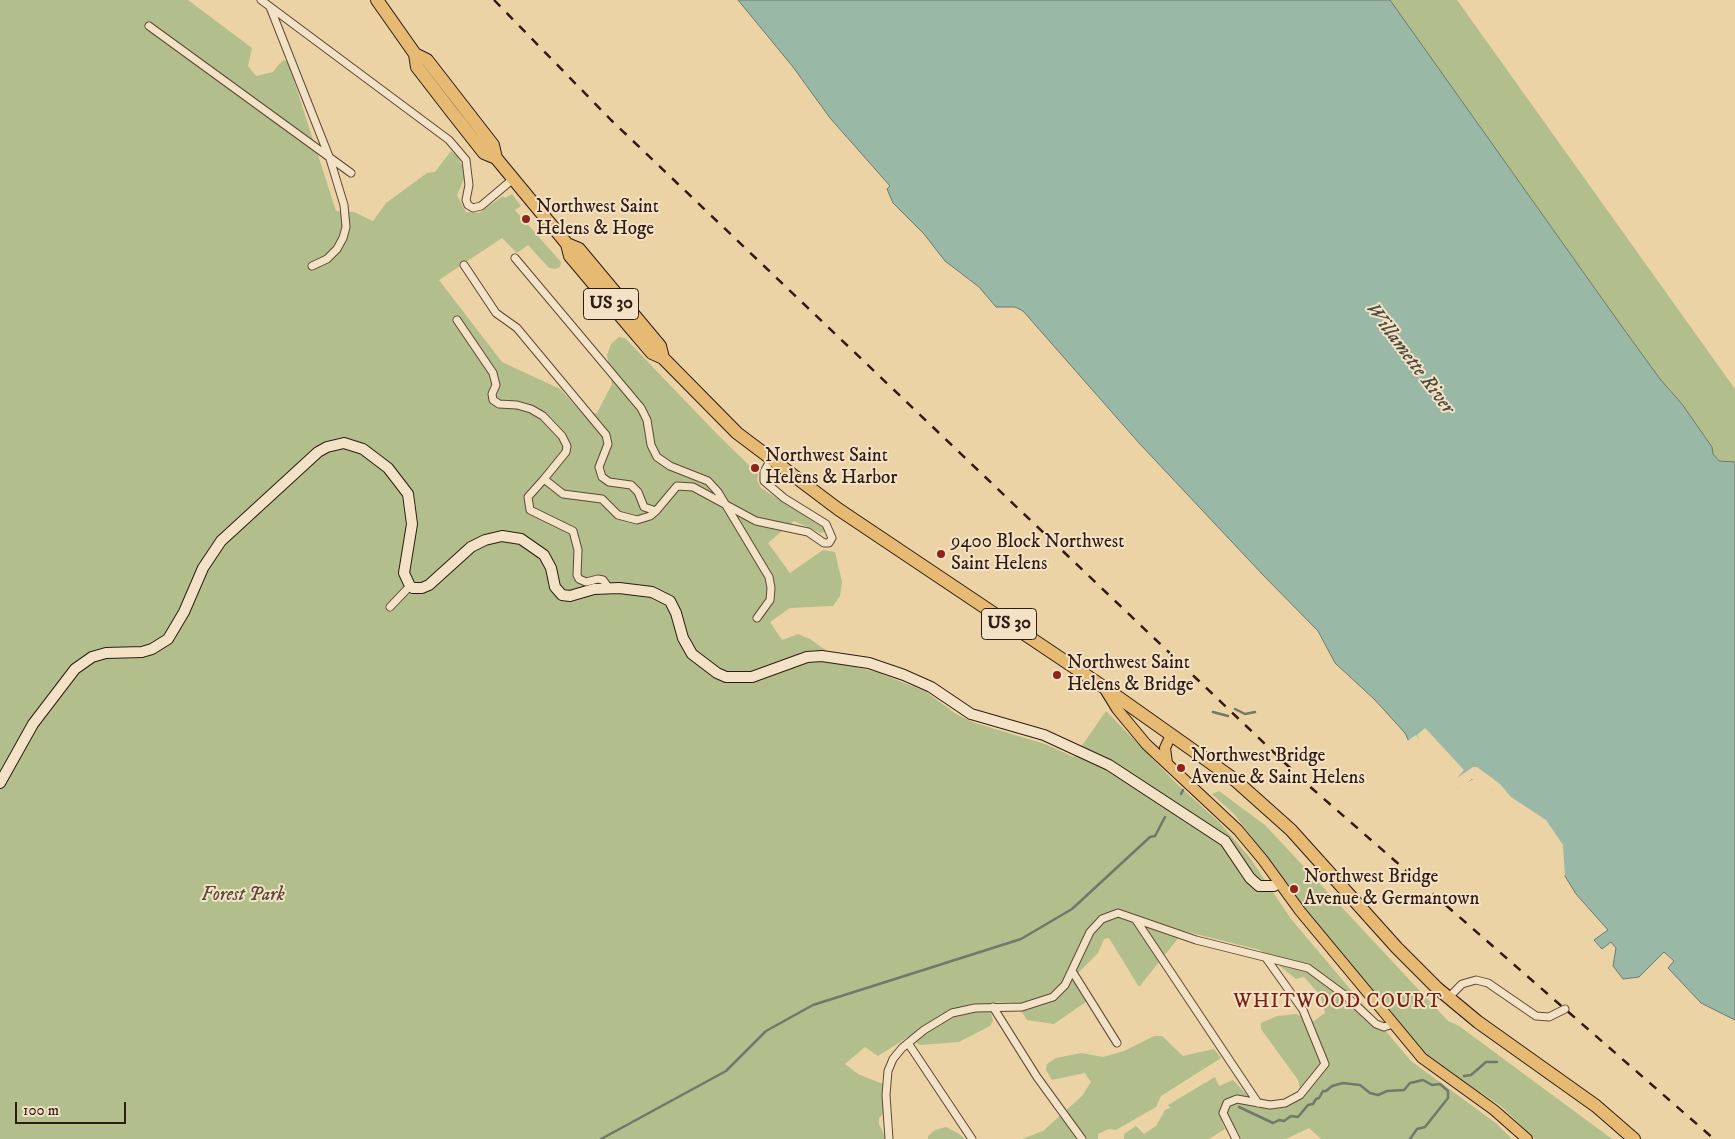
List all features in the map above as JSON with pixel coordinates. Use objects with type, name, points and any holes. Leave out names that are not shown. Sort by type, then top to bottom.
[{"type":"highway","name":"US 30","points":[[377,0],[415,54],[417,66],[484,153],[496,158],[567,244],[570,256],[652,353],[663,358],[736,434],[770,461],[853,520],[1105,688],[1235,780],[1291,830],[1397,948],[1448,998],[1596,1106],[1634,1139]]},
{"type":"main road","points":[[0,783],[33,724],[75,669],[92,657],[106,653],[142,652],[152,649],[168,639],[184,612],[203,568],[221,541],[327,447],[344,444],[363,449],[388,468],[404,487],[411,503],[412,514],[404,566],[405,578],[410,586],[420,588],[429,585],[470,547],[485,540],[502,536],[521,539],[539,550],[551,568],[555,587],[562,595],[570,596],[594,589],[609,588],[652,592],[670,601],[676,613],[682,638],[692,654],[700,662],[726,677],[752,677],[807,657],[822,656],[850,659],[904,675],[931,687],[971,714],[1018,727],[1058,741],[1125,774],[1217,835],[1235,854],[1250,878],[1259,886],[1274,886],[1279,882]]},
{"type":"main road","points":[[1105,688],[1128,722],[1146,744],[1238,830],[1300,911],[1393,1024],[1430,1065],[1516,1128],[1527,1139]]},
{"type":"main road","points":[[1167,763],[1165,748],[1171,735]]},
{"type":"street","points":[[261,0],[268,3],[449,140],[466,160],[469,185],[466,200],[468,205],[473,208],[481,206],[513,179]]},
{"type":"street","points":[[268,3],[330,159],[344,205],[346,227],[337,248],[327,258],[312,266]]},
{"type":"street","points":[[149,26],[351,173]]},
{"type":"street","points":[[515,258],[641,408],[647,420],[651,445],[657,457],[670,466],[708,481],[715,488],[770,577],[772,588],[770,600],[757,618]]},
{"type":"street","points":[[464,265],[496,313],[516,328],[606,436],[608,444],[599,466],[602,477],[609,482],[631,485],[638,492],[644,507],[656,511]]},
{"type":"street","points":[[457,320],[493,373],[496,385],[492,394],[493,400],[499,404],[517,405],[531,409],[554,426],[562,436],[567,446],[566,452],[528,497],[530,510],[573,531],[578,550],[578,577],[583,582],[603,580],[609,588]]},
{"type":"street","points":[[544,480],[563,494],[602,499],[618,515],[631,520],[646,518],[656,511],[671,491],[680,485],[693,487],[756,521],[804,530],[824,543],[831,541],[830,531],[826,524],[784,498],[766,484],[764,472],[770,461]]},
{"type":"street","points":[[390,607],[410,586]]},
{"type":"street","points":[[889,1139],[886,1095],[888,1071],[893,1059],[908,1043],[924,1030],[952,1013],[994,1007],[1022,1007],[1053,997],[1065,985],[1090,932],[1102,919],[1118,913],[1196,940],[1308,968],[1346,996],[1376,1024],[1384,1027],[1393,1024]]},
{"type":"street","points":[[1136,920],[1258,1102]]},
{"type":"street","points":[[1236,1139],[1224,1112],[1227,1104],[1237,1099],[1270,1104],[1285,1103],[1300,1095],[1325,1064],[1303,1010],[1266,958]]},
{"type":"street","points":[[1072,971],[1117,1043]]},
{"type":"street","points":[[1448,998],[1462,984],[1476,980],[1488,983],[1536,1016],[1549,1018],[1564,1009]]},
{"type":"street","points":[[994,1007],[1038,1077],[1082,1139]]},
{"type":"street","points":[[908,1043],[972,1139]]},
{"type":"green space","name":"Forest Park","points":[[0,0],[188,0],[252,48],[248,66],[256,76],[273,72],[284,60],[288,62],[336,211],[354,212],[373,221],[386,203],[427,173],[435,172],[451,151],[457,156],[463,167],[464,179],[457,195],[466,212],[479,213],[503,196],[505,198],[512,194],[521,206],[515,210],[561,262],[560,267],[555,269],[549,268],[528,245],[517,253],[502,238],[439,280],[502,362],[560,389],[583,414],[597,413],[612,384],[607,355],[611,344],[619,337],[625,338],[758,474],[757,480],[761,488],[824,528],[826,531],[821,533],[794,521],[768,543],[790,573],[823,550],[835,552],[842,582],[840,596],[833,606],[790,608],[770,622],[782,640],[798,634],[810,639],[845,664],[876,672],[925,691],[956,714],[975,723],[1045,744],[1074,757],[1106,711],[1176,783],[1220,823],[1250,858],[1291,919],[1411,1061],[1497,1124],[1512,1139],[1321,1139],[1309,1128],[1286,1139],[1241,1139],[1237,1130],[1222,1122],[1225,1129],[1209,1139],[1124,1139],[1124,1134],[1136,1126],[1144,1134],[1156,1126],[1165,1110],[1170,1108],[1168,1105],[1215,1077],[1219,1086],[1233,1080],[1247,1095],[1272,1101],[1285,1100],[1300,1090],[1298,1080],[1261,1029],[1261,1023],[1277,1016],[1296,1014],[1314,1021],[1325,1013],[1320,995],[1304,977],[1296,979],[1260,950],[1184,931],[1139,987],[1109,938],[1104,939],[1098,953],[1074,977],[1087,1001],[1054,1024],[1027,1020],[1016,1003],[997,1002],[989,1005],[993,1021],[990,1026],[959,1042],[920,1045],[908,1037],[878,1056],[865,1047],[845,1064],[858,1074],[883,1084],[890,1098],[889,1109],[879,1118],[879,1124],[886,1139],[0,1139]]},
{"type":"green space","points":[[1390,0],[1457,0],[1735,389],[1735,462],[1719,461],[1712,454],[1682,404],[1660,379],[1618,321]]},
{"type":"green space","points":[[1219,791],[1265,825],[1448,1021],[1459,1026],[1612,1139],[1535,1139],[1501,1106],[1435,1063],[1418,1047],[1303,910],[1234,814],[1212,794]]},
{"type":"green space","points":[[1154,1036],[1162,1036],[1183,1056],[1214,1049],[1221,1058],[1161,1096],[1156,1107],[1116,1130],[1109,1129],[1098,1134],[1098,1139],[1022,1139],[1043,1131],[1082,1096],[1091,1082],[1085,1073],[1052,1080],[1046,1070],[1047,1064],[1056,1058],[1081,1053],[1103,1057],[1124,1051]]},
{"type":"green space","points":[[946,1127],[965,1139],[928,1139],[928,1136],[935,1130]]},
{"type":"water","name":"Willamette River","points":[[738,0],[1390,0],[1618,321],[1660,379],[1682,404],[1712,447],[1713,454],[1719,461],[1735,462],[1735,1020],[1701,1003],[1668,968],[1674,961],[1664,952],[1639,977],[1623,979],[1613,966],[1616,948],[1611,942],[1602,949],[1594,940],[1608,930],[1576,894],[1531,821],[1478,778],[1474,778],[1457,788],[1410,744],[1405,733],[1375,700],[1335,663],[1318,631],[1139,443],[1023,311],[1015,307],[996,307],[979,287],[945,261],[924,234],[893,203],[887,189],[890,186],[830,118],[793,67]]},
{"type":"pier","points":[[1425,728],[1464,770],[1457,778],[1473,767],[1477,767],[1500,784],[1511,797],[1546,820],[1563,845],[1565,876],[1560,872],[1528,821],[1503,803],[1492,790],[1478,780],[1472,779],[1461,788],[1446,788],[1431,773],[1406,742],[1416,735],[1420,741],[1417,735]]},
{"type":"waterway","points":[[1235,709],[1245,714],[1255,712]]},
{"type":"waterway","points":[[1213,712],[1228,716]]},
{"type":"waterway","points":[[1181,794],[1183,790]]},
{"type":"waterway","points":[[601,1139],[726,1071],[766,1031],[813,1005],[1021,939],[1072,909],[1150,837],[1155,836],[1165,817]]},
{"type":"waterway","points":[[1464,1076],[1471,1075],[1486,1062],[1497,1062]]},
{"type":"waterway","points":[[1239,1107],[1273,1123],[1279,1120],[1284,1121],[1291,1116],[1298,1117],[1308,1105],[1313,1104],[1319,1098],[1323,1091],[1343,1083],[1360,1085],[1370,1093],[1378,1095],[1387,1091],[1404,1090],[1410,1083],[1423,1080],[1432,1085],[1440,1084],[1448,1091],[1448,1098],[1425,1127],[1417,1129],[1410,1139]]},
{"type":"railway","points":[[494,0],[611,120],[1308,785],[1714,1139]]},
{"type":"place","name":"Northwest Saint Helens & Hoge","points":[[526,219]]},
{"type":"place","name":"Northwest Saint Helens & Harbor","points":[[755,468]]},
{"type":"place","name":"9400 Block Northwest Saint Helens","points":[[941,554]]},
{"type":"place","name":"Northwest Saint Helens & Bridge","points":[[1057,675]]},
{"type":"place","name":"Northwest Bridge Avenue & Saint Helens","points":[[1181,768]]},
{"type":"place","name":"Northwest Bridge Avenue & Germantown","points":[[1294,889]]},
{"type":"district","name":"WHITWOOD COURT","points":[[1338,1003]]}]
